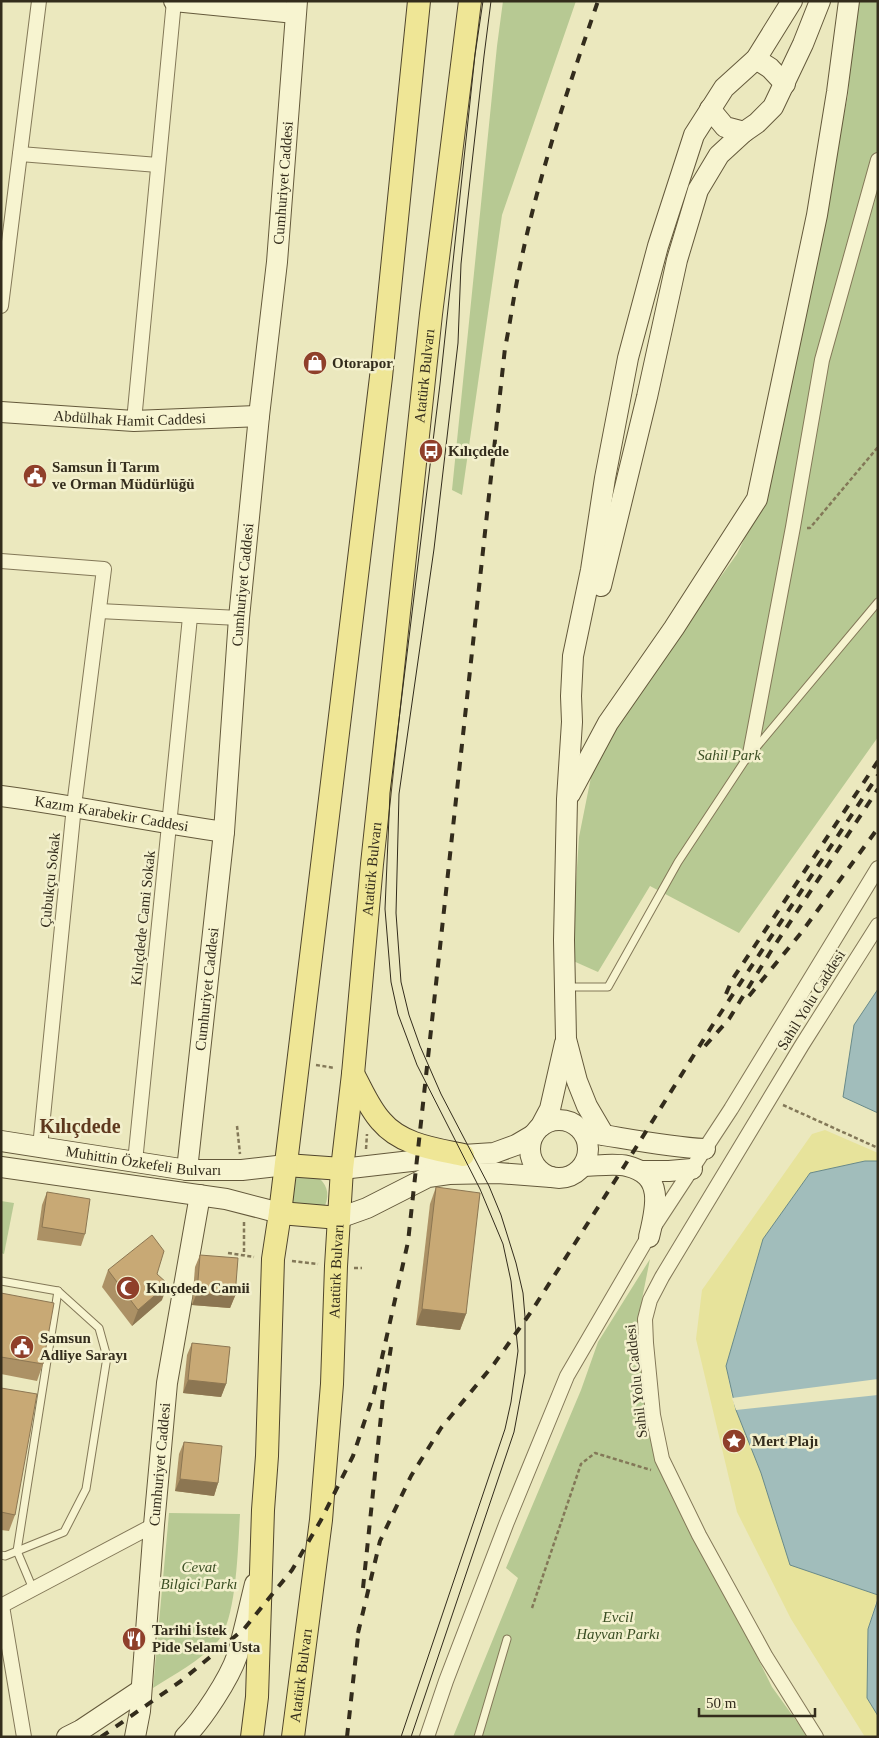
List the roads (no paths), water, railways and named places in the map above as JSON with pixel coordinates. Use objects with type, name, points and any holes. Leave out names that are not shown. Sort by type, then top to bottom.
[{"type":"main road","points":[[252,1737],[257,1697],[268,1456],[273,1259],[381,377],[419,1]]},
{"type":"main road","name":"Atatürk Bulvarı","points":[[293,1737],[322,1520],[332,1384],[342,1169],[372,864],[423,391],[470,1]]},
{"type":"main road","points":[[604,1135],[587,1106],[566,1039],[564,987],[568,799],[572,722],[571,696],[574,656],[628,358],[658,246],[694,135],[724,88],[756,59],[792,1]]},
{"type":"main road","points":[[568,799],[608,724],[674,628],[757,499],[817,215],[837,92],[849,1]]},
{"type":"main road","points":[[182,2],[296,7]]},
{"type":"main road","points":[[572,722],[582,697],[594,615],[677,260],[698,190],[719,155],[773,107],[785,84],[818,3]]},
{"type":"main road","name":"Cumhuriyet Caddesi","points":[[187,1170],[224,832],[239,618],[259,416],[277,262],[296,7]]},
{"type":"main road","points":[[756,59],[770,68],[785,84]]},
{"type":"main road","points":[[710,109],[725,127],[744,132]]},
{"type":"main road","name":"Abdülhak Hamit Caddesi","points":[[1,412],[134,421],[259,416]]},
{"type":"main road","name":"Kazım Karabekir Caddesi","points":[[1,796],[74,806],[168,824],[224,832]]},
{"type":"main road","points":[[551,1177],[543,1174],[532,1160],[530,1143],[550,1109],[566,1039]]},
{"type":"main road","points":[[353,1072],[369,1104],[381,1122],[399,1137],[431,1148],[463,1154]]},
{"type":"main road","points":[[280,1213],[340,1218],[367,1208],[428,1177],[449,1174],[498,1172],[560,1178],[568,1177],[577,1173],[583,1166],[588,1158],[589,1148],[584,1132],[575,1124],[566,1120],[556,1119],[516,1145],[494,1153],[463,1154],[342,1169],[286,1165]]},
{"type":"main road","points":[[584,1132],[682,1148],[705,1149]]},
{"type":"main road","name":"Muhittin Özkefeli Bulvarı","points":[[1,1141],[187,1170],[242,1170],[286,1165]]},
{"type":"main road","points":[[583,1166],[625,1165],[641,1172],[651,1181],[655,1194],[656,1209],[649,1237]]},
{"type":"main road","name":"Muhittin Özkefeli Bulvarı","points":[[1,1166],[226,1199],[280,1213]]},
{"type":"main road","points":[[641,1172],[692,1169]]},
{"type":"main road","name":"Cumhuriyet Caddesi","points":[[135,1737],[140,1711],[154,1525],[168,1383],[200,1195]]},
{"type":"main road","points":[[185,1737],[219,1692],[236,1658],[262,1560]]},
{"type":"main road","points":[[66,1737],[81,1730],[141,1690]]},
{"type":"street","points":[[1,306],[39,1]]},
{"type":"street","points":[[134,421],[158,165],[182,2]]},
{"type":"street","points":[[20,154],[158,165]]},
{"type":"street","points":[[750,754],[793,528],[822,360],[878,160]]},
{"type":"street","name":"Çubukçu Sokak","points":[[1,561],[104,569],[74,806],[40,1147]]},
{"type":"street","points":[[99,611],[239,618]]},
{"type":"street","name":"Kılıçdede Cami Sokak","points":[[135,1162],[190,617]]},
{"type":"street","points":[[427,1737],[446,1681],[507,1522],[567,1376],[649,1237],[878,868]]},
{"type":"street","name":"Sahil Yolu Caddesi","points":[[816,1737],[766,1656],[699,1535],[662,1459],[653,1415],[645,1319],[650,1300],[662,1277],[802,1045],[878,926]]},
{"type":"street","points":[[24,1737],[2,1606],[154,1525]]},
{"type":"lane","points":[[564,987],[608,988],[678,862],[750,754],[878,602]]},
{"type":"lane","points":[[1,1281],[58,1291],[99,1328],[107,1357],[86,1489],[64,1532],[5,1556],[1,1555]]},
{"type":"lane","points":[[33,1589],[17,1551],[58,1291]]},
{"type":"lane","points":[[478,1737],[507,1639]]},
{"type":"water","points":[[878,989],[878,1113],[843,1097],[854,1025]]},
{"type":"water","points":[[865,1161],[878,1161],[878,1595],[790,1565],[761,1473],[736,1410],[726,1366],[763,1239],[810,1173]]},
{"type":"water","points":[[878,1599],[878,1716],[867,1698],[868,1629]]},
{"type":"tram line","points":[[401,1737],[505,1429],[518,1351],[511,1281],[503,1244],[480,1189],[417,1065],[398,1014],[391,982],[385,909],[390,793],[440,384],[475,55],[483,1]]},
{"type":"tram line","points":[[411,1737],[514,1432],[525,1373],[525,1317],[523,1293],[516,1263],[501,1215],[489,1186],[441,1094],[409,1015],[401,982],[396,913],[399,794],[434,549],[458,343],[461,264],[491,1]]},
{"type":"railway","points":[[101,1737],[181,1681],[244,1629],[292,1570],[321,1520],[353,1456],[374,1393],[408,1242],[505,348],[525,241],[543,172],[598,1]]},
{"type":"railway","points":[[726,994],[732,980],[878,761]]},
{"type":"railway","points":[[358,1633],[380,1541],[411,1476],[441,1428],[494,1364],[531,1312],[712,1026],[878,775]]},
{"type":"railway","points":[[705,1046],[729,1019],[771,951],[878,789]]},
{"type":"railway","points":[[749,996],[801,933],[878,828]]},
{"type":"railway","points":[[363,1588],[383,1397],[391,1347]]},
{"type":"railway","points":[[347,1737],[359,1627]]},
{"type":"place","name":"Otorapor","points":[[315,363]]},
{"type":"place","name":"Kılıçdede","points":[[431,451]]},
{"type":"place","name":"Samsun İl Tarım ve Orman Müdürlüğü","points":[[35,476]]},
{"type":"place","name":"Kılıçdede Camii","points":[[128,1288]]},
{"type":"place","name":"Samsun Adliye Sarayı","points":[[22,1347]]},
{"type":"place","name":"Mert Plajı","points":[[734,1441]]},
{"type":"place","name":"Tarihi İstek Pide Selami Usta","points":[[134,1639]]},
{"type":"district","name":"Kılıçdede","points":[[80,1126]]},
{"type":"park label","name":"Sahil Park","points":[[729,755]]},
{"type":"park label","name":"Cevat Bilgici Parkı","points":[[199,1576]]},
{"type":"park label","name":"Evcil Hayvan Parkı","points":[[618,1626]]}]
